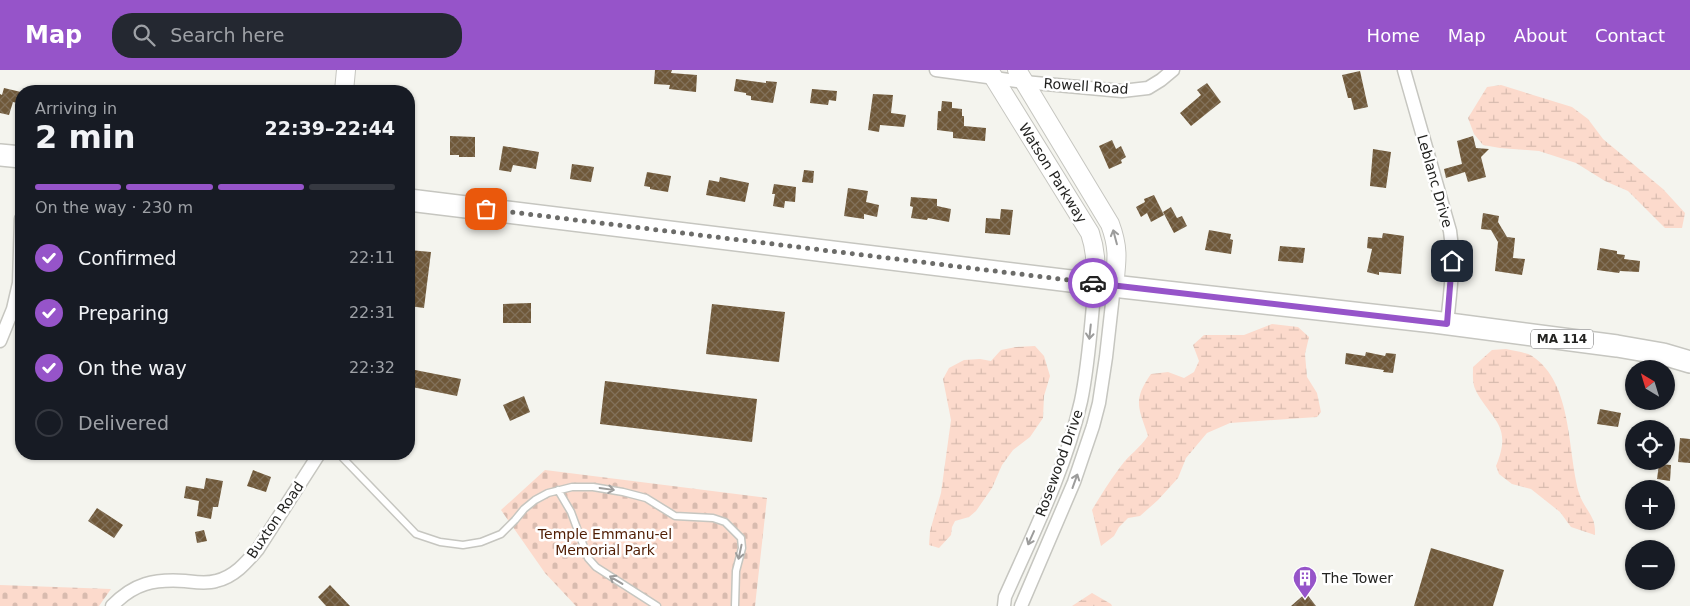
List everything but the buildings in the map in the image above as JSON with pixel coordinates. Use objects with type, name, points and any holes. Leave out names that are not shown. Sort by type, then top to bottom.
[{"type":"highway","points":[[0,155],[15,156]]},
{"type":"highway","name":"MA 114","points":[[415,201],[1105,285],[1447,324],[1618,346],[1690,362]]},
{"type":"main road","points":[[345,85],[346,70]]},
{"type":"main road","name":"Watson Parkway","points":[[991,74],[1090,233],[1105,285]]},
{"type":"main road","name":"Watson Parkway","points":[[1020,76],[1110,224],[1116,240],[1118,255],[1105,285]]},
{"type":"street","name":"Rowell Road","points":[[936,70],[1020,76],[1122,91],[1148,88],[1172,70]]},
{"type":"street","name":"Leblanc Drive","points":[[1404,70],[1451,238],[1452,261],[1447,324]]},
{"type":"street","name":"Rosewood Drive","points":[[1004,606],[1005,597],[1057,476],[1076,421],[1088,354],[1105,285]]},
{"type":"street","name":"Rosewood Drive","points":[[1021,606],[1074,482],[1093,426],[1105,366],[1105,285]]},
{"type":"street","points":[[0,341],[15,301]]},
{"type":"street","name":"Buxton Road","points":[[112,606],[132,589],[152,582],[165,580],[210,583],[235,572],[247,563],[258,550],[315,460]]},
{"type":"lane","points":[[345,460],[416,534],[440,542],[462,544],[481,542],[501,534],[535,500],[548,492],[572,487],[623,492],[646,498],[675,516],[713,518],[725,522],[741,538],[742,548],[736,571],[735,606]]},
{"type":"lane","points":[[558,490],[570,512],[588,558],[592,563],[657,606]]},
{"type":"green space","points":[[1501,85],[1572,107],[1588,119],[1603,139],[1663,189],[1685,213],[1682,228],[1665,228],[1628,191],[1605,181],[1576,163],[1539,151],[1483,145],[1474,134],[1468,118],[1487,87]]},
{"type":"green space","points":[[1272,324],[1298,327],[1309,337],[1305,354],[1307,377],[1317,393],[1321,412],[1317,417],[1230,423],[1207,433],[1186,458],[1178,478],[1158,500],[1140,516],[1128,518],[1119,527],[1114,536],[1101,546],[1092,510],[1117,471],[1148,436],[1140,411],[1139,398],[1151,374],[1168,372],[1184,378],[1194,372],[1199,361],[1193,345],[1204,335],[1244,335]]},
{"type":"green space","points":[[1035,346],[1044,356],[1050,376],[1044,396],[1043,418],[1030,437],[1013,450],[1002,465],[992,488],[976,511],[969,517],[955,521],[951,535],[939,548],[929,545],[930,531],[941,493],[951,420],[943,379],[949,368],[964,360],[980,359],[991,361],[1001,350]]},
{"type":"green space","points":[[1506,349],[1532,356],[1545,368],[1555,383],[1562,400],[1566,418],[1579,493],[1593,520],[1595,535],[1571,527],[1560,512],[1531,489],[1512,484],[1499,474],[1496,466],[1501,452],[1501,432],[1494,417],[1475,388],[1473,367],[1492,350]]},
{"type":"green space","name":"Temple Emmanu-el Memorial Park","points":[[545,470],[767,498],[755,606],[576,606],[545,573],[501,510]]},
{"type":"green space","points":[[0,585],[111,589],[99,606],[0,606]]},
{"type":"green space","points":[[1092,593],[1112,606],[1072,606]]},
{"type":"way so far","points":[[486,209],[1093,283]]},
{"type":"place","name":"The Tower","points":[[1305,599]]},
{"type":"route","points":[[1093,283],[1447,324],[1452,261]]}]
